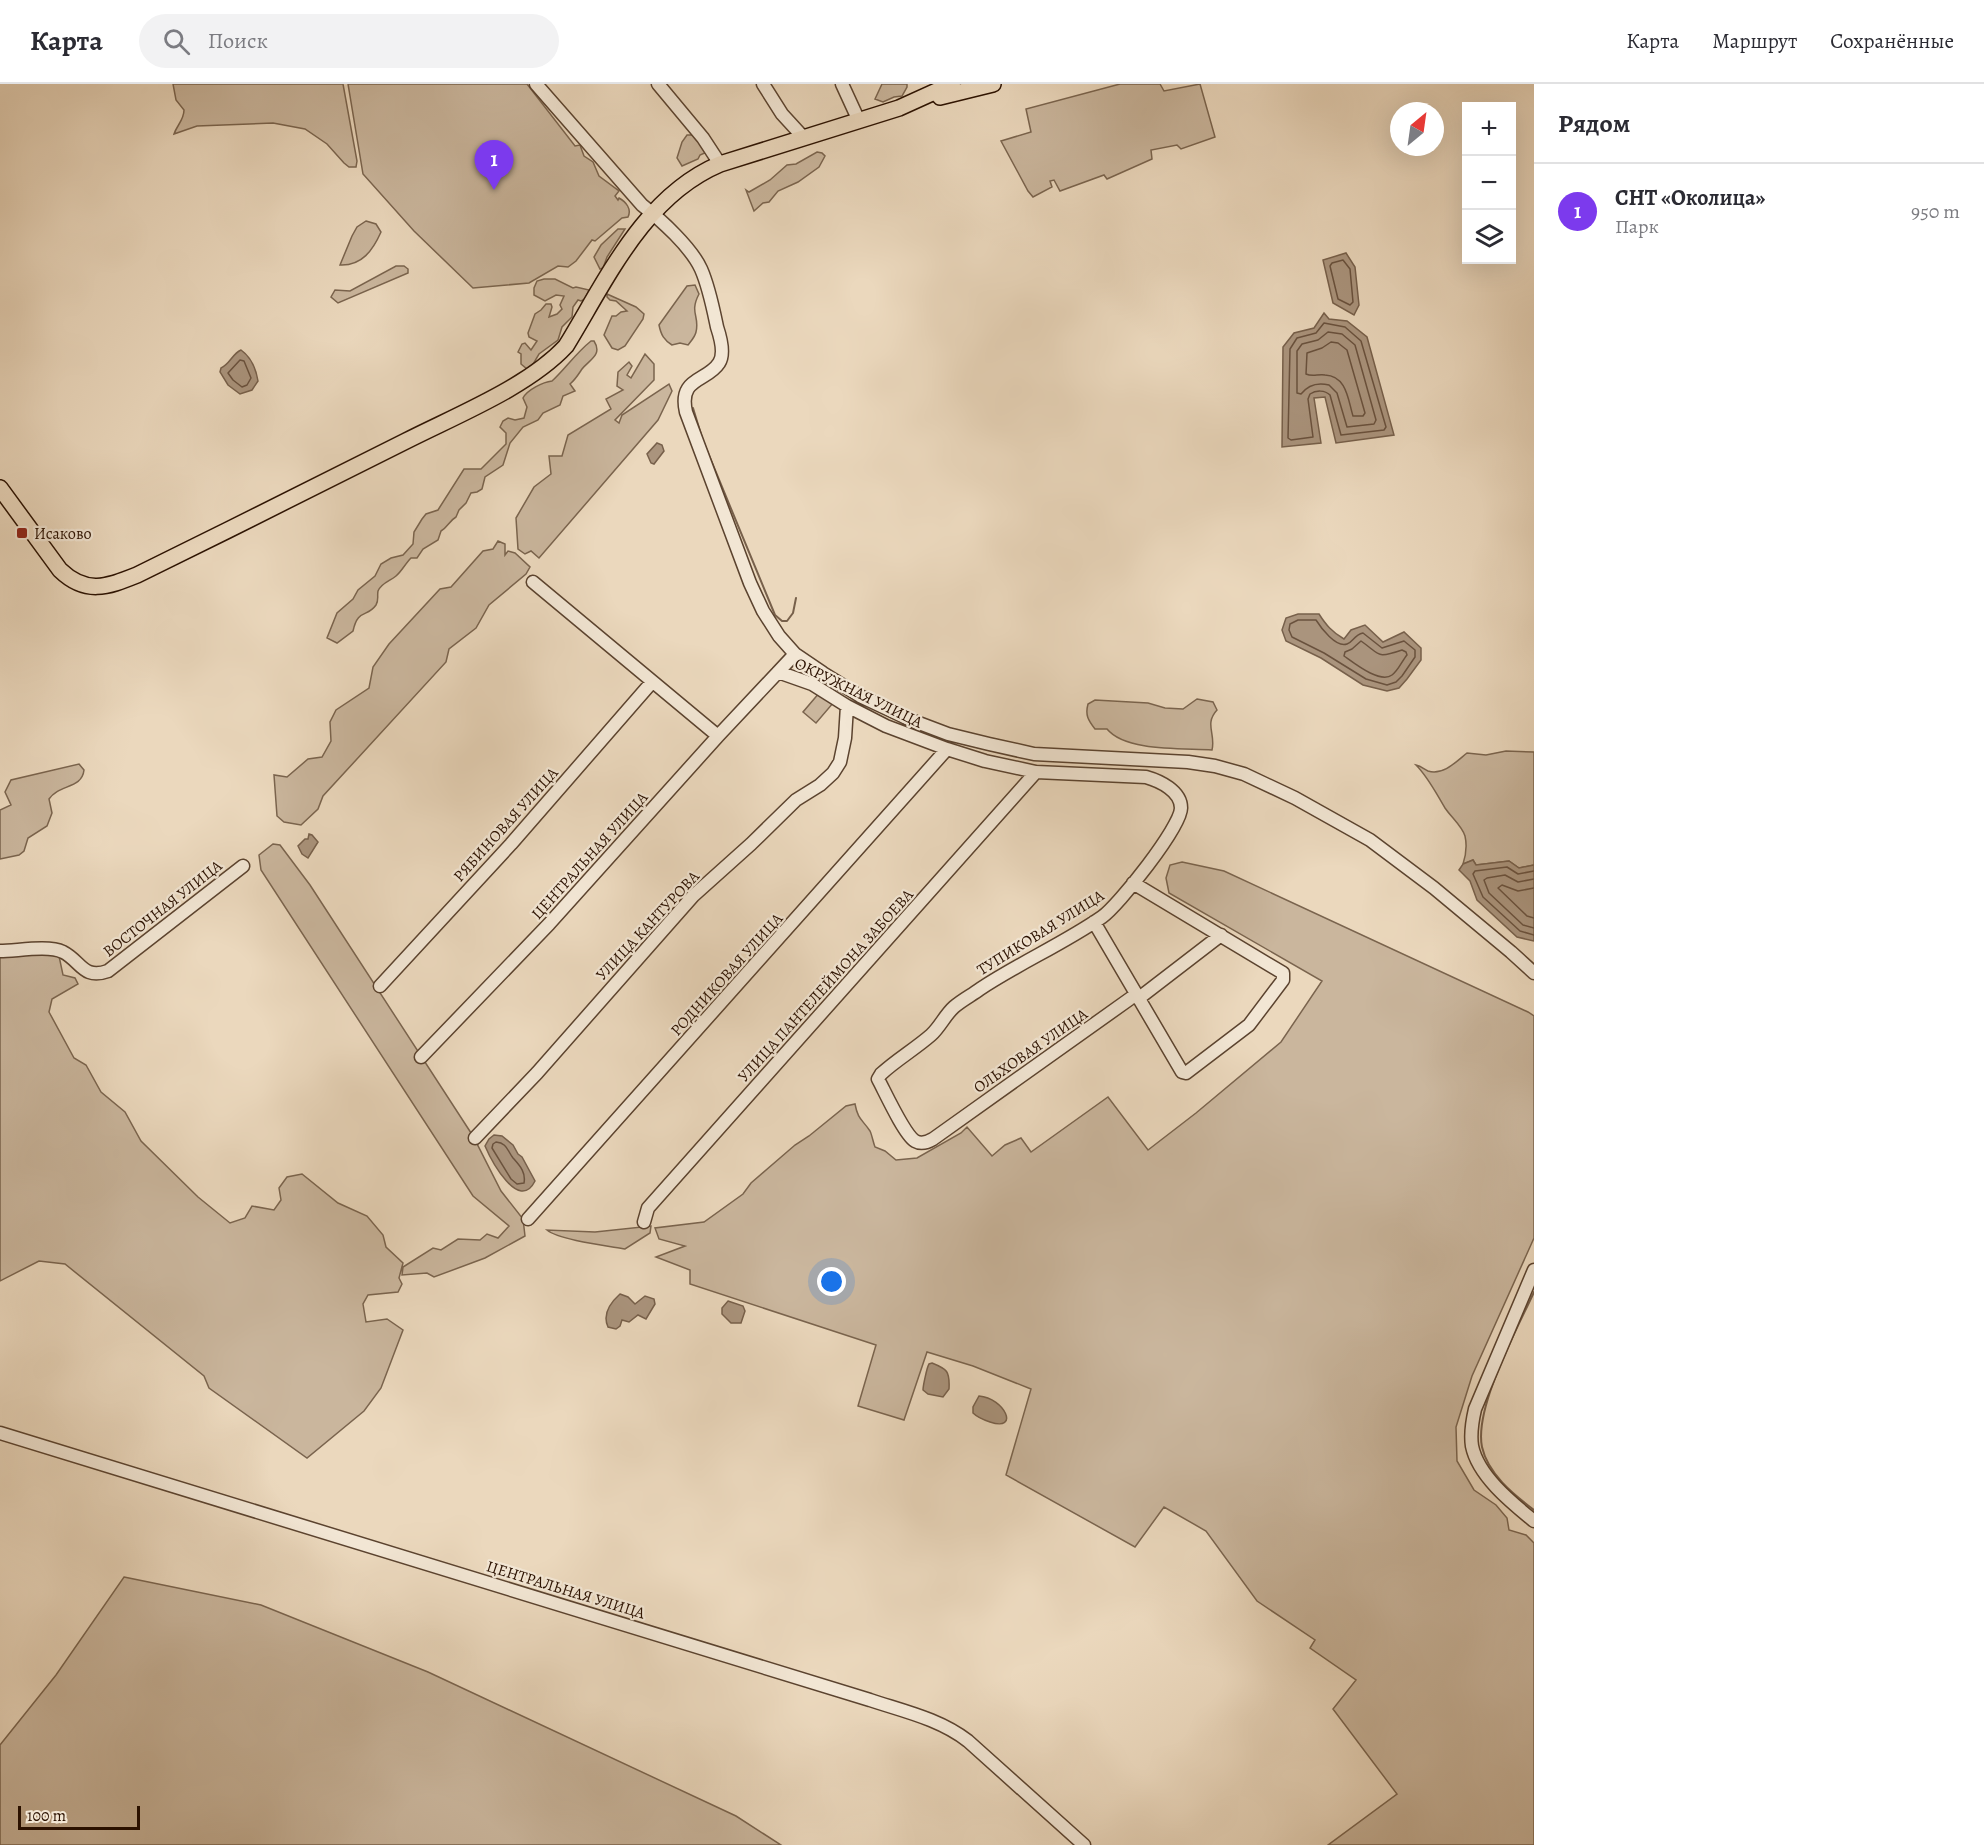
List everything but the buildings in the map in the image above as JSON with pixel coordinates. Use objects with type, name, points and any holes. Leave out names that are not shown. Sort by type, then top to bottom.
[{"type":"main road","points":[[899,108],[952,84]]},
{"type":"main road","points":[[0,488],[60,570],[82,584],[111,586],[529,377],[566,346],[621,255],[653,214],[686,182],[720,164],[899,108],[993,84]]},
{"type":"street","points":[[536,84],[642,205],[685,246],[700,267],[718,330],[722,353],[720,362],[692,383],[686,393],[684,403],[686,412],[750,583],[779,636],[795,654],[860,696],[911,720],[948,734],[1034,754],[1188,762],[1244,774],[1341,822],[1387,852],[1512,952],[1534,974]]},
{"type":"street","points":[[658,84],[703,138],[720,164]]},
{"type":"street","points":[[763,84],[782,114],[804,138]]},
{"type":"street","points":[[842,84],[859,121]]},
{"type":"street","points":[[533,582],[718,736]]},
{"type":"street","name":"ЦЕНТРАЛЬНАЯ УЛИЦА","points":[[421,1057],[549,924],[795,654]]},
{"type":"street","name":"ОКРУЖНАЯ УЛИЦА","points":[[778,672],[812,684],[847,706],[886,726],[947,750],[1036,772],[1146,777],[1171,789]]},
{"type":"street","name":"РЯБИНОВАЯ УЛИЦА","points":[[380,986],[511,844],[652,682]]},
{"type":"street","name":"УЛИЦА КАНТУРОВА","points":[[475,1138],[537,1073],[693,896],[796,800],[820,785],[833,773],[840,762],[845,738],[847,706]]},
{"type":"street","name":"РОДНИКОВАЯ УЛИЦА","points":[[528,1219],[947,750]]},
{"type":"street","name":"УЛИЦА ПАНТЕЛЕЙМОНА ЗАБОЕВА","points":[[644,1222],[648,1208],[1036,772]]},
{"type":"street","name":"ТУПИКОВАЯ УЛИЦА","points":[[878,1079],[888,1068],[933,1033],[954,1007],[1003,974],[1094,922],[1118,904],[1163,844],[1180,814],[1179,799],[1171,789]]},
{"type":"street","name":"ВОСТОЧНАЯ УЛИЦА","points":[[0,951],[51,949],[69,956],[87,972],[102,974],[243,866]]},
{"type":"street","points":[[1094,922],[1182,1072],[1186,1072],[1248,1025],[1283,980],[1282,973],[1133,883]]},
{"type":"street","name":"ОЛЬХОВАЯ УЛИЦА","points":[[878,1079],[914,1140],[918,1143],[926,1143],[1131,998],[1143,995],[1221,935]]},
{"type":"street","points":[[1534,1270],[1475,1409],[1471,1430],[1473,1448],[1485,1473],[1512,1503],[1534,1521]]},
{"type":"street","name":"ЦЕНТРАЛЬНАЯ УЛИЦА","points":[[0,1433],[870,1700],[940,1724],[955,1731],[968,1741],[1084,1845]]},
{"type":"shaded area","points":[[173,84],[343,84],[357,161],[356,167],[349,167],[327,144],[305,129],[273,123],[197,126],[174,134],[184,110],[176,100]]},
{"type":"shaded area","points":[[348,84],[527,84],[575,146],[580,145],[584,156],[593,162],[599,176],[619,191],[615,196],[628,206],[628,217],[622,218],[595,241],[592,240],[576,261],[568,267],[558,266],[529,283],[473,288],[414,231],[363,174]]},
{"type":"shaded area","points":[[882,84],[907,84],[907,87],[902,96],[883,102],[875,99]]},
{"type":"shaded area","points":[[1120,84],[1160,84],[1164,91],[1200,84],[1215,137],[1181,149],[1177,145],[1151,150],[1152,159],[1107,179],[1104,175],[1060,191],[1054,180],[1050,181],[1052,187],[1033,197],[1001,141],[1031,132],[1026,109]]},
{"type":"shaded area","points":[[687,135],[694,135],[707,152],[682,166],[677,158]]},
{"type":"shaded area","points":[[817,152],[825,156],[819,167],[798,182],[778,191],[769,202],[763,203],[754,211],[746,190],[749,192],[770,180],[787,165],[796,164]]},
{"type":"shaded area","points":[[366,221],[376,224],[381,232],[374,245],[361,260],[348,265],[340,265],[357,227]]},
{"type":"shaded area","points":[[618,229],[625,229],[607,257],[603,268],[600,269],[594,257],[601,245]]},
{"type":"shaded area","points":[[396,266],[404,266],[408,269],[408,273],[338,303],[331,297],[335,290],[350,291]]},
{"type":"shaded area","points":[[555,279],[573,288],[589,290],[585,299],[578,300],[573,307],[572,317],[562,327],[558,340],[539,354],[532,366],[527,369],[521,364],[521,354],[518,352],[522,344],[525,343],[531,350],[537,341],[529,337],[528,333],[535,314],[546,304],[551,304],[552,307],[549,317],[562,309],[560,305],[564,296],[556,295],[545,301],[534,295],[537,281]]},
{"type":"shaded area","points":[[695,285],[699,294],[695,306],[697,327],[695,334],[688,345],[680,343],[672,345],[663,337],[659,325],[687,286]]},
{"type":"shaded area","points":[[607,294],[636,307],[644,314],[625,346],[618,350],[612,348],[604,335],[612,316],[627,311],[616,301],[610,300]]},
{"type":"shaded area","points":[[591,341],[594,341],[596,346],[596,354],[570,384],[575,391],[563,396],[560,405],[543,413],[538,420],[523,427],[510,443],[503,465],[485,477],[482,489],[471,493],[456,517],[441,531],[438,540],[423,549],[417,558],[411,558],[398,574],[381,586],[376,605],[357,619],[353,631],[337,643],[327,638],[337,613],[353,599],[358,590],[375,576],[381,564],[403,555],[413,544],[414,532],[422,519],[426,514],[438,510],[464,469],[481,469],[506,444],[506,433],[500,427],[508,418],[515,420],[524,418],[527,407],[523,398],[525,395],[536,387],[552,381]]},
{"type":"shaded area","points":[[645,354],[654,364],[654,380],[615,420],[619,423],[622,415],[669,384],[672,391],[658,420],[539,558],[531,551],[525,554],[518,549],[516,518],[534,487],[551,474],[549,456],[562,456],[568,435],[611,409],[606,399],[623,390],[617,386],[618,372],[629,362],[632,366],[627,375],[631,378]]},
{"type":"shaded area","points":[[498,541],[505,544],[505,555],[508,551],[515,553],[530,567],[526,574],[489,605],[476,628],[449,649],[446,662],[323,796],[318,809],[301,825],[284,822],[277,816],[274,775],[287,777],[308,759],[322,757],[331,741],[330,722],[336,710],[369,688],[373,667],[389,644],[440,589],[451,587],[483,551],[493,549]]},
{"type":"shaded area","points":[[820,692],[834,702],[816,723],[803,712]]},
{"type":"shaded area","points":[[1197,699],[1213,702],[1217,710],[1211,720],[1212,750],[1171,749],[1127,742],[1107,729],[1095,729],[1087,714],[1088,704],[1095,700],[1148,703],[1165,708],[1183,709]]},
{"type":"shaded area","points":[[1506,751],[1534,752],[1534,865],[1519,868],[1509,861],[1476,865],[1473,860],[1463,864],[1466,846],[1464,832],[1416,765],[1434,772],[1444,770],[1467,753],[1486,755]]},
{"type":"shaded area","points":[[79,764],[84,770],[79,780],[53,794],[49,799],[52,813],[47,826],[28,838],[24,851],[19,855],[0,859],[0,810],[11,805],[5,792],[11,780]]},
{"type":"shaded area","points":[[273,844],[280,845],[310,885],[473,1136],[501,1191],[523,1219],[525,1236],[485,1258],[434,1277],[427,1273],[402,1275],[403,1267],[433,1248],[441,1250],[458,1239],[480,1240],[487,1234],[498,1238],[509,1226],[473,1196],[261,870],[259,855]]},
{"type":"shaded area","points":[[1182,862],[1224,871],[1534,1016],[1534,1238],[1472,1376],[1456,1427],[1457,1461],[1474,1490],[1496,1505],[1507,1518],[1509,1530],[1526,1535],[1534,1543],[1534,1845],[1328,1845],[1397,1794],[1333,1709],[1356,1680],[1310,1648],[1315,1640],[1257,1601],[1206,1531],[1164,1507],[1135,1547],[1006,1475],[1031,1389],[973,1366],[927,1352],[904,1420],[858,1406],[876,1345],[690,1284],[690,1270],[656,1257],[685,1246],[659,1239],[655,1228],[704,1222],[743,1194],[751,1183],[795,1145],[846,1106],[855,1104],[859,1116],[870,1131],[875,1147],[885,1151],[896,1160],[917,1158],[961,1133],[967,1127],[992,1156],[1005,1145],[1021,1138],[1031,1152],[1108,1097],[1148,1150],[1281,1042],[1322,981],[1169,893],[1166,878],[1170,865]]},
{"type":"shaded area","points":[[47,950],[59,956],[63,975],[75,978],[78,984],[52,999],[49,1012],[74,1058],[86,1065],[101,1092],[125,1112],[141,1141],[198,1197],[230,1223],[245,1218],[252,1206],[274,1210],[281,1200],[279,1188],[287,1177],[302,1174],[338,1203],[367,1216],[383,1235],[386,1247],[403,1263],[399,1278],[402,1284],[398,1292],[368,1295],[363,1304],[366,1322],[387,1319],[403,1330],[381,1388],[364,1411],[307,1458],[209,1388],[204,1376],[65,1264],[39,1261],[0,1281],[0,956]]},
{"type":"shaded area","points":[[651,1226],[650,1233],[625,1249],[572,1240],[547,1230],[595,1232]]},
{"type":"shaded area","points":[[124,1577],[261,1605],[428,1672],[736,1816],[781,1845],[0,1845],[0,1745],[56,1675]]},
{"type":"water","points":[[1346,253],[1355,267],[1359,305],[1354,315],[1333,303],[1323,260]]},
{"type":"water","points":[[1324,313],[1329,319],[1347,321],[1367,337],[1394,435],[1336,443],[1325,397],[1314,398],[1321,443],[1282,447],[1283,347],[1294,333],[1314,328]]},
{"type":"water","points":[[241,350],[248,356],[258,381],[252,390],[240,394],[228,385],[220,372],[221,368]]},
{"type":"water","points":[[657,443],[662,445],[664,451],[654,464],[651,463],[647,454]]},
{"type":"water","points":[[1298,614],[1319,614],[1336,634],[1344,639],[1351,630],[1365,625],[1383,642],[1404,632],[1421,648],[1421,660],[1399,688],[1387,691],[1363,685],[1321,658],[1286,641],[1282,630],[1286,618]]},
{"type":"water","points":[[309,834],[318,842],[308,858],[302,854],[298,846],[308,839]]},
{"type":"water","points":[[1473,860],[1476,865],[1509,861],[1519,868],[1534,865],[1534,941],[1517,937],[1477,900],[1470,881],[1459,870],[1463,864]]},
{"type":"water","points":[[494,1135],[502,1136],[522,1157],[535,1181],[529,1189],[521,1191],[514,1188],[499,1172],[485,1146]]},
{"type":"water","points":[[620,1294],[628,1297],[635,1304],[645,1296],[654,1299],[655,1304],[646,1319],[638,1315],[629,1322],[622,1320],[616,1329],[608,1327],[606,1318],[608,1309]]},
{"type":"water","points":[[728,1301],[743,1306],[745,1311],[741,1323],[731,1323],[722,1314],[722,1308]]},
{"type":"water","points":[[932,1363],[944,1369],[948,1374],[949,1389],[943,1397],[928,1394],[923,1390],[928,1366]]},
{"type":"water","points":[[979,1396],[996,1402],[1002,1408],[1007,1419],[1005,1422],[999,1424],[990,1422],[973,1413],[973,1407]]},
{"type":"waterway","points":[[693,408],[703,441],[775,615],[782,621],[787,621],[793,613],[796,598]]},
{"type":"waterway","points":[[1534,1292],[1490,1391],[1481,1431],[1485,1457],[1496,1475],[1534,1510]]},
{"type":"place","name":"СНТ «Околица»","points":[[494,190]]},
{"type":"place","name":"Исаково","points":[[22,533]]}]
